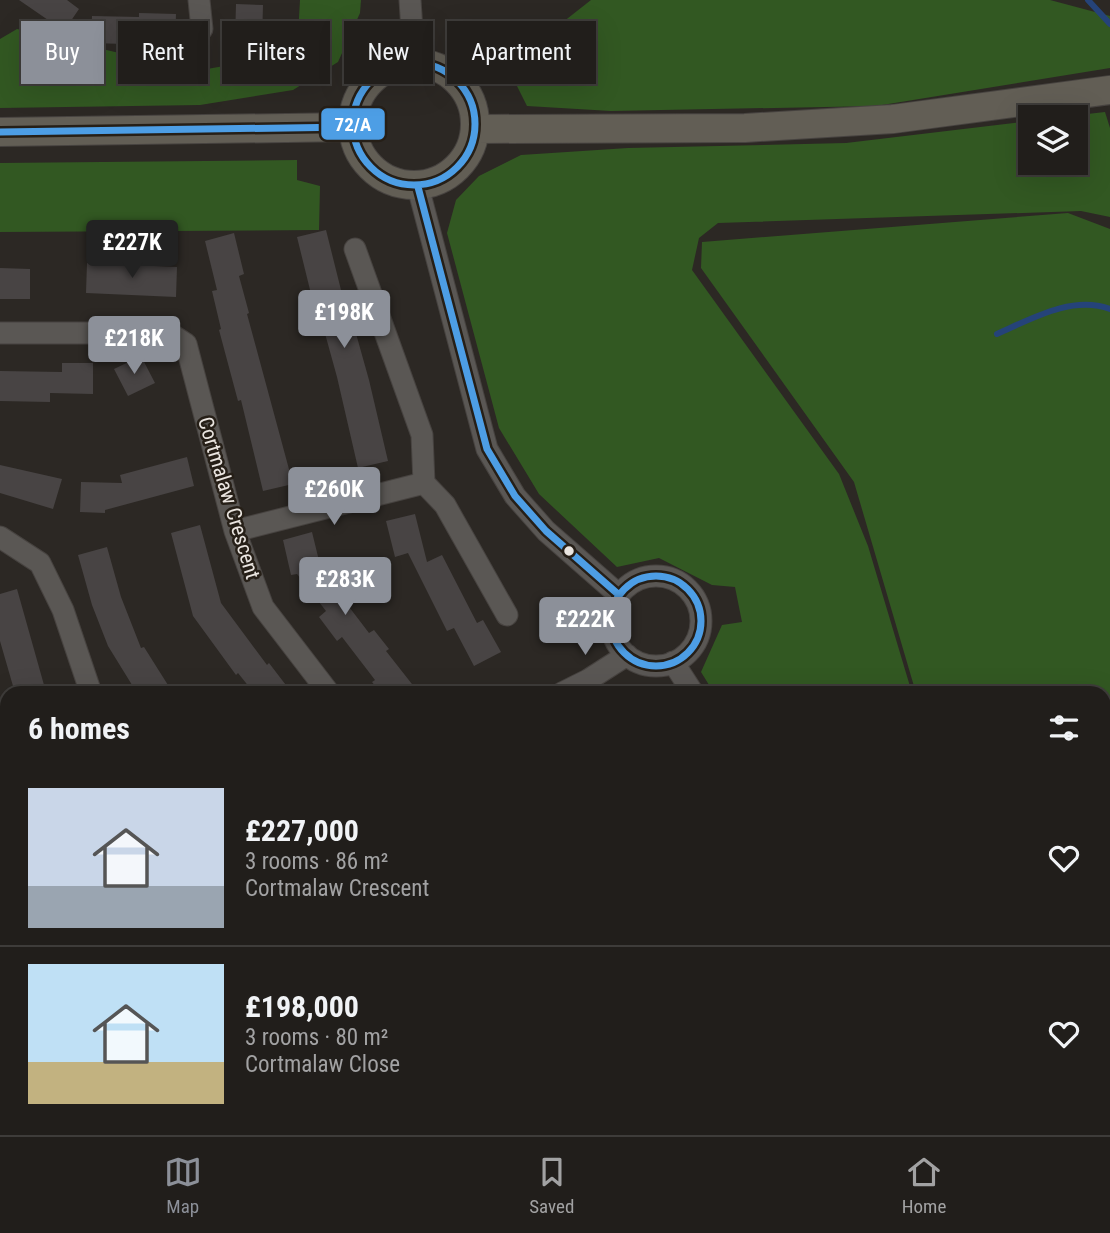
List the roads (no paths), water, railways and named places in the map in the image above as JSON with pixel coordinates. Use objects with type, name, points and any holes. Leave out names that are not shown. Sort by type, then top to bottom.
[{"type":"main road","points":[[369,84],[357,97],[351,127],[360,156],[387,180],[418,187],[453,173],[471,149],[476,129],[470,97],[444,69],[433,66]]},
{"type":"main road","points":[[476,129],[745,128],[893,118],[1110,90]]},
{"type":"main road","points":[[0,132],[351,127]]},
{"type":"street","points":[[199,0],[201,21]]},
{"type":"street","points":[[410,0],[411,21]]},
{"type":"street","points":[[418,187],[487,449],[515,496],[546,531],[619,595]]},
{"type":"street","points":[[355,249],[422,435],[424,483],[445,505],[507,615]]},
{"type":"street","name":"Cortmalaw Crescent","points":[[0,333],[169,333],[186,344],[235,531],[263,607],[324,686]]},
{"type":"street","points":[[235,531],[424,483]]},
{"type":"street","points":[[0,537],[40,563],[63,610],[89,686]]},
{"type":"street","points":[[651,576],[678,581],[698,600],[701,610],[699,636],[694,648],[673,662],[653,666],[639,663],[627,655],[614,638],[612,621],[619,595],[637,580],[651,576]]},
{"type":"street","points":[[576,686],[627,655]]},
{"type":"street","points":[[673,662],[688,686]]},
{"type":"waterway","points":[[1088,0],[1110,24]]},
{"type":"waterway","points":[[997,334],[1067,307],[1096,305],[1110,309]]}]
